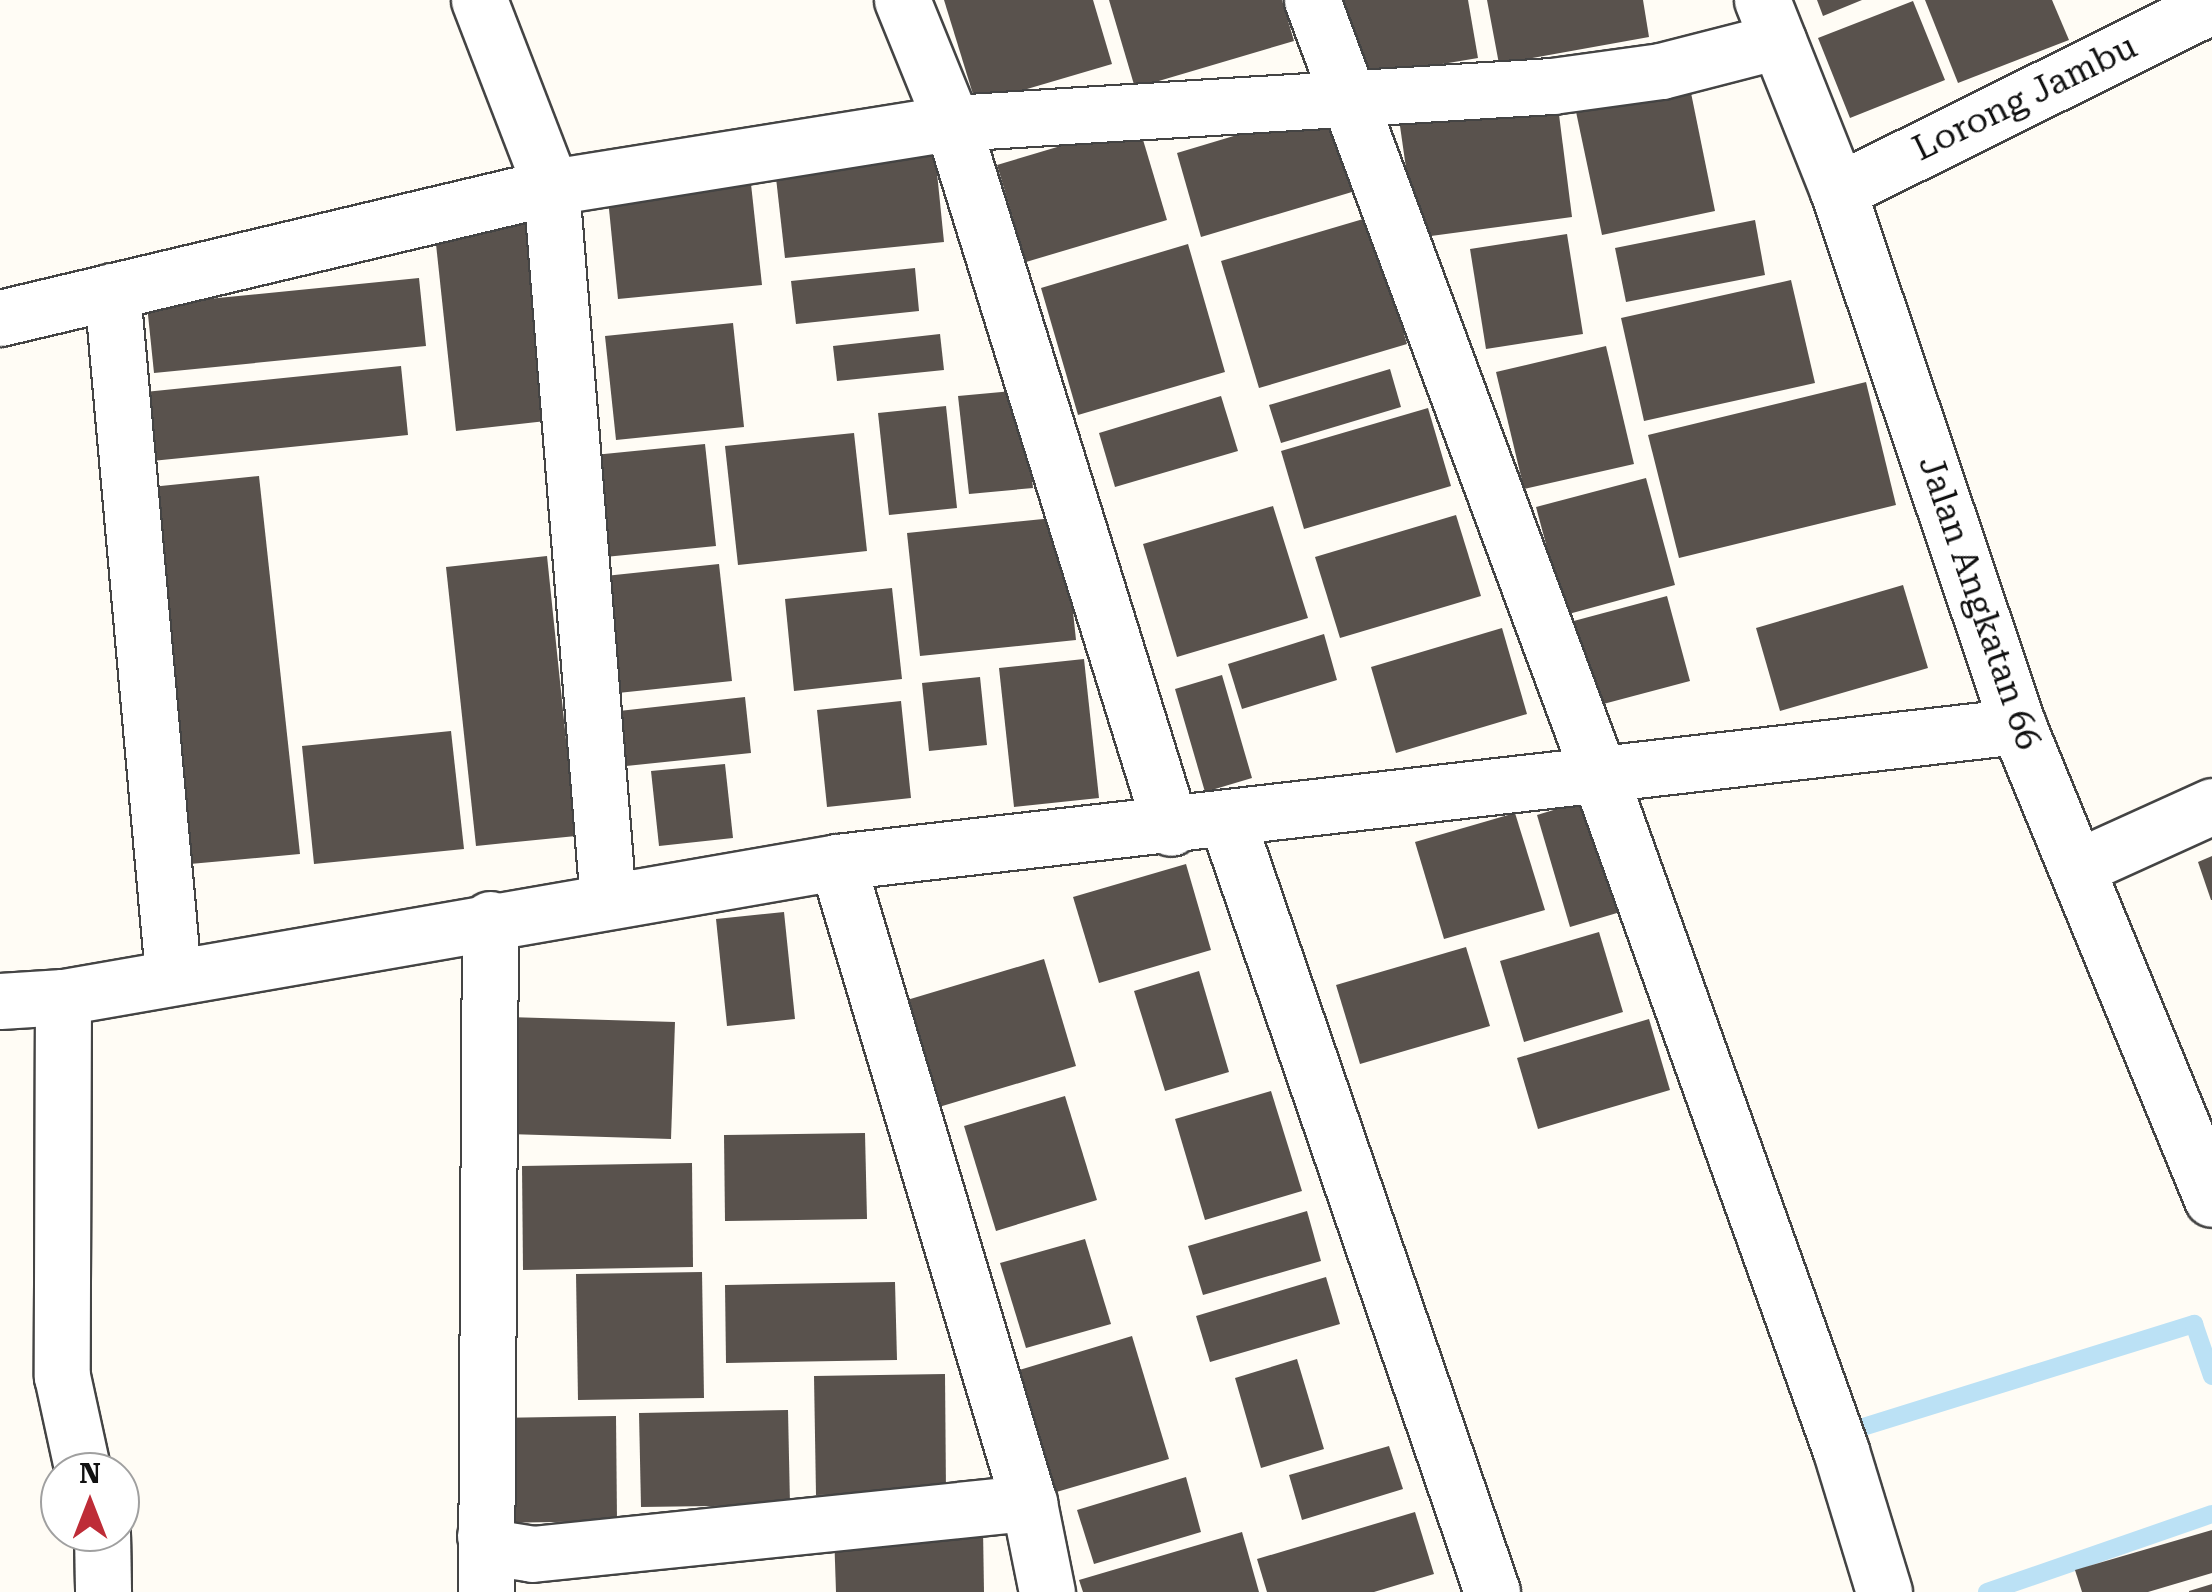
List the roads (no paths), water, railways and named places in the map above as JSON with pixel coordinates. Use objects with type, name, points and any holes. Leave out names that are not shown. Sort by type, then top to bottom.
[{"type":"street","points":[[479,0],[550,187],[608,901]]},
{"type":"street","points":[[902,0],[952,123],[1171,828]]},
{"type":"street","points":[[1312,0],[1344,96],[1599,774],[1834,1434],[1882,1587]]},
{"type":"street","name":"Lorong Jambu","points":[[1838,191],[2212,5]]},
{"type":"street","points":[[0,318],[550,187],[952,123],[1552,86],[1661,71],[1770,20]]},
{"type":"street","name":"Jalan Angkatan 66","points":[[1770,20],[1838,191],[2018,726],[2080,866],[2212,1199]]},
{"type":"street","points":[[112,291],[172,974]]},
{"type":"street","points":[[0,1001],[63,997],[172,974],[837,862],[1171,828],[2018,726]]},
{"type":"street","points":[[2080,866],[2212,806]]},
{"type":"street","points":[[1227,820],[1492,1592]]},
{"type":"street","points":[[837,862],[1029,1503],[1048,1592]]},
{"type":"street","points":[[486,1592],[490,919]]},
{"type":"street","points":[[63,997],[62,1376],[79,1452]]},
{"type":"street","points":[[484,1536],[502,1549],[532,1554],[1029,1503]]},
{"type":"street","points":[[102,1552],[103,1592]]},
{"type":"waterway","points":[[1863,1427],[2194,1324],[2212,1376]]},
{"type":"waterway","points":[[1987,1592],[2212,1514]]}]
